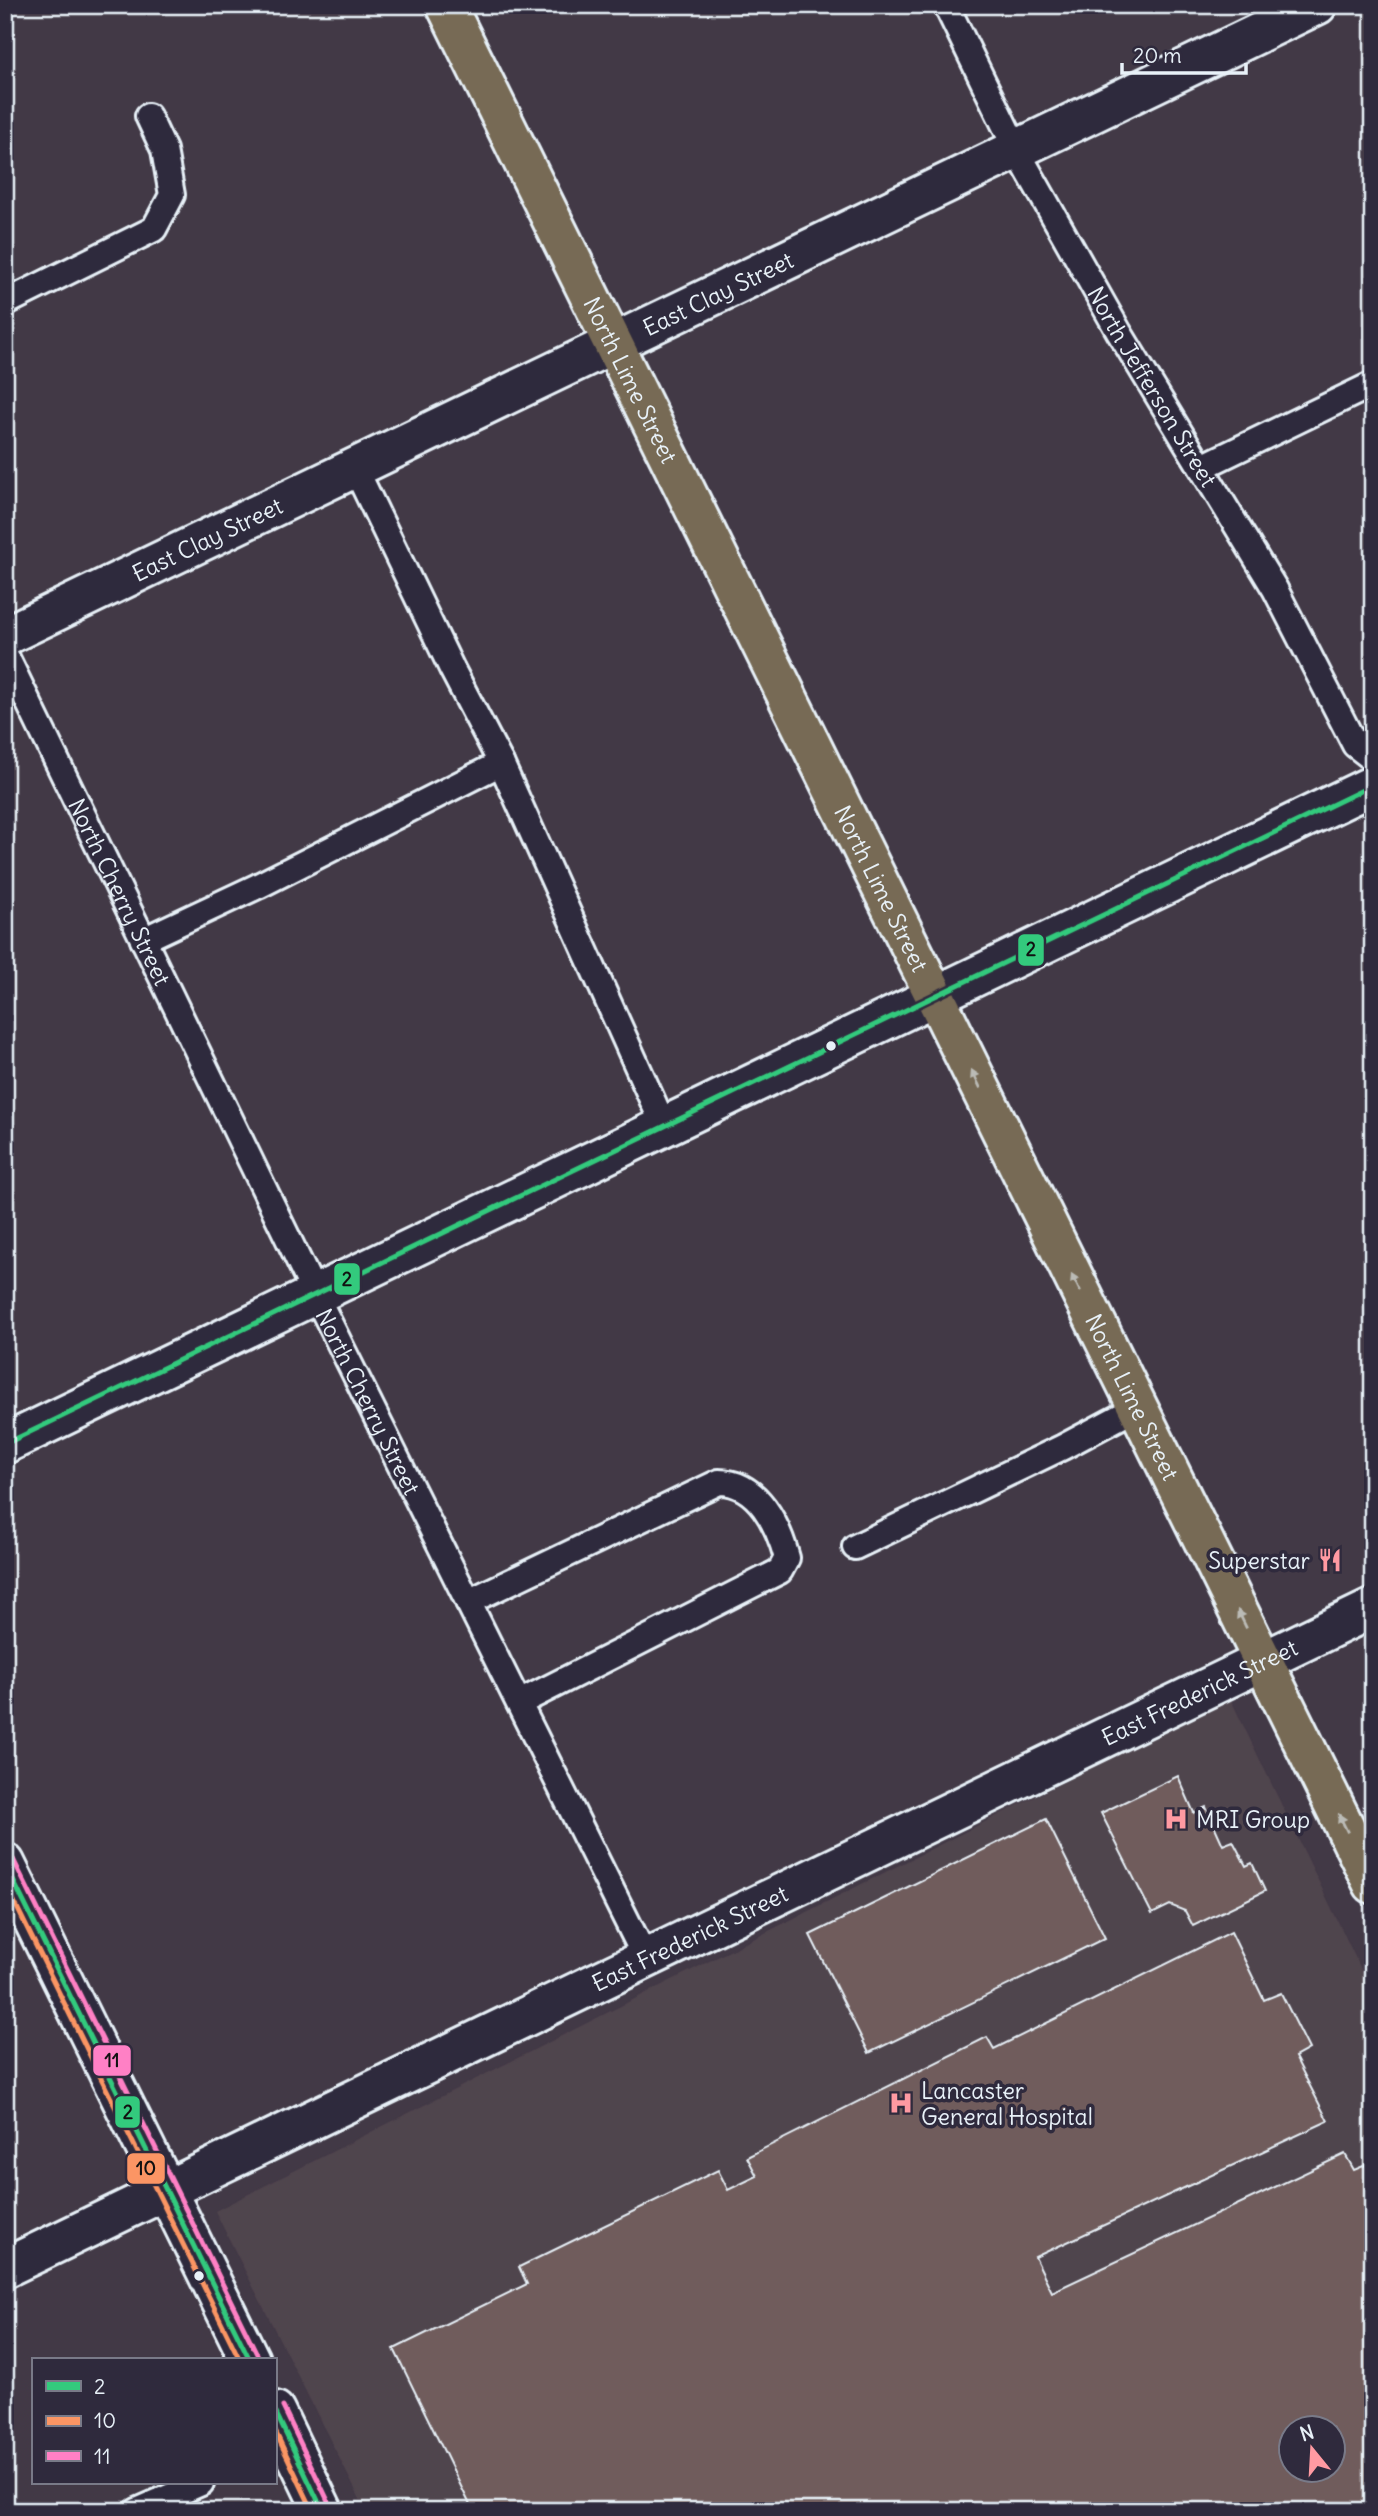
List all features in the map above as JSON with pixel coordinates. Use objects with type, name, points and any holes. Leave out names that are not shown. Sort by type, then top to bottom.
[{"type":"highway","name":"North Lime Street","points":[[446,5],[1373,1884]]},
{"type":"street","name":"East Clay Street","points":[[5,636],[1317,5]]},
{"type":"street","points":[[5,1444],[1373,785]]},
{"type":"street","name":"East Frederick Street","points":[[5,2268],[167,2192],[645,1956],[1373,1608]]},
{"type":"street","points":[[5,1863],[249,2358]]},
{"type":"street","points":[[280,2435],[323,2511]]},
{"type":"lane","name":"North Jefferson Street","points":[[946,5],[1017,151],[1119,332],[1275,589],[1355,745],[1373,759]]},
{"type":"lane","points":[[5,303],[154,229],[172,195],[164,149],[148,116]]},
{"type":"lane","points":[[1202,467],[1373,384]]},
{"type":"lane","points":[[355,467],[452,669],[501,763],[664,1126]]},
{"type":"lane","name":"North Cherry Street","points":[[5,654],[315,1294],[645,1956]]},
{"type":"lane","points":[[143,940],[258,886],[501,763]]},
{"type":"lane","points":[[855,1546],[1063,1447],[1138,1407]]},
{"type":"lane","points":[[468,1602],[719,1482],[734,1482],[747,1489],[781,1535],[787,1558],[780,1571],[519,1703]]},
{"type":"lane","points":[[137,2511],[199,2484]]},
{"type":"shaded area","name":"Lancaster General Hospital","points":[[1230,1698],[1373,1994],[1373,2511],[366,2511],[215,2211]]},
{"type":"building","points":[[1178,1776],[1194,1813],[1206,1807],[1223,1845],[1233,1841],[1246,1866],[1252,1863],[1265,1891],[1193,1926],[1185,1911],[1170,1905],[1152,1914],[1101,1813]]},
{"type":"building","points":[[1046,1819],[1105,1938],[869,2053],[810,1935]]},
{"type":"building","points":[[1231,1932],[1264,2000],[1281,1993],[1309,2049],[1295,2057],[1328,2121],[1035,2257],[1052,2292],[1345,2154],[1354,2170],[1373,2162],[1373,2511],[473,2511],[394,2349],[527,2284],[519,2267],[718,2170],[728,2190],[757,2176],[747,2157],[987,2037],[994,2049]]},
{"type":"transit line","name":"2","points":[[5,1444],[1373,785]]},
{"type":"transit line","name":"11","points":[[13,1859],[258,2356]]},
{"type":"transit line","name":"2","points":[[5,1864],[249,2358]]},
{"type":"transit line","name":"10","points":[[5,1883],[239,2358]]},
{"type":"transit line","name":"11","points":[[283,2407],[331,2507]]},
{"type":"transit line","name":"2","points":[[276,2413],[323,2511]]},
{"type":"transit line","name":"10","points":[[276,2433],[313,2511]]},
{"type":"place","name":"Superstar","points":[[1330,1560]]},
{"type":"place","name":"MRI Group","points":[[1176,1819]]},
{"type":"place","name":"Lancaster General Hospital","points":[[901,2103]]}]
